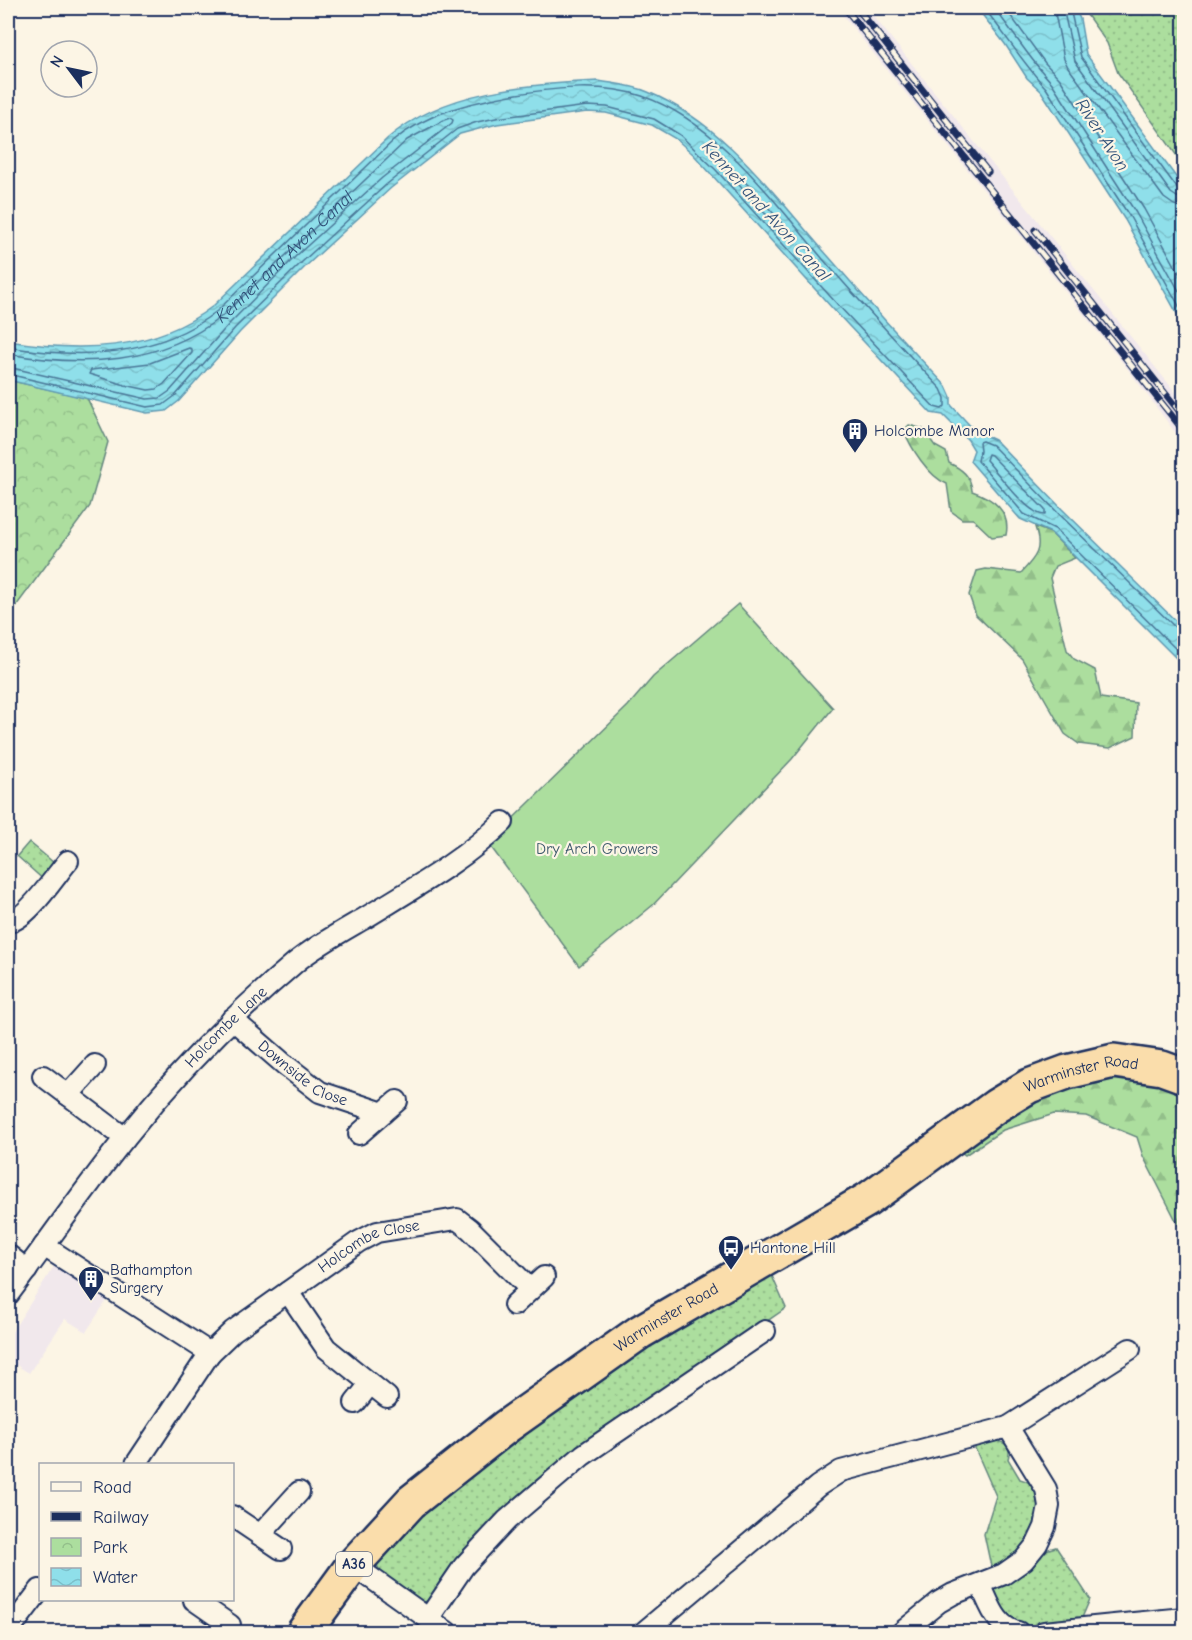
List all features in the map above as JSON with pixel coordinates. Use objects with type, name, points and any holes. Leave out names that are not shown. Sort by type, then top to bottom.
[{"type":"highway","name":"Warminster Road","points":[[304,1632],[353,1565],[411,1502],[507,1426],[639,1332],[867,1200],[996,1106],[1029,1086],[1067,1072],[1114,1061],[1162,1068],[1185,1076]]},
{"type":"street","name":"Holcombe Lane","points":[[8,1295],[125,1138],[182,1071],[232,1019],[319,945],[415,887],[485,840],[503,822]]},
{"type":"street","points":[[8,922],[13,922],[24,914],[68,861]]},
{"type":"street","name":"Downside Close","points":[[232,1019],[320,1092],[390,1107],[359,1134]]},
{"type":"street","points":[[68,1095],[95,1065]]},
{"type":"street","points":[[43,1076],[125,1138]]},
{"type":"street","name":"Holcombe Close","points":[[146,1461],[210,1353],[233,1331],[358,1242],[377,1232],[457,1219],[537,1283],[514,1305]]},
{"type":"street","points":[[44,1246],[210,1353]]},
{"type":"street","points":[[8,1255],[27,1270]]},
{"type":"street","points":[[288,1292],[326,1348],[387,1397]]},
{"type":"street","points":[[428,1619],[464,1566],[515,1513],[583,1455],[765,1332]]},
{"type":"street","points":[[644,1632],[818,1486],[841,1471],[1008,1426],[1130,1349]]},
{"type":"street","points":[[355,1402],[370,1384]]},
{"type":"street","points":[[903,1632],[939,1602],[953,1594],[1004,1574],[1024,1560],[1037,1544],[1045,1527],[1049,1506],[1046,1489],[1008,1426]]},
{"type":"street","points":[[260,1535],[299,1492]]},
{"type":"street","points":[[234,1517],[281,1549]]},
{"type":"street","points":[[353,1565],[447,1632]]},
{"type":"street","points":[[980,1584],[997,1619],[1004,1627],[1018,1632]]},
{"type":"street","points":[[15,1630],[39,1592]]},
{"type":"street","points":[[187,1602],[230,1625]]},
{"type":"street","points":[[1044,1632],[1185,1618]]},
{"type":"shaded area","points":[[837,8],[867,8],[1184,403],[1184,444],[1130,372]]},
{"type":"shaded area","points":[[56,1263],[109,1297],[86,1332],[65,1319],[29,1373],[8,1360],[8,1338]]},
{"type":"green space","points":[[1082,8],[1184,8],[1184,166],[1118,73],[1107,43]]},
{"type":"green space","points":[[8,380],[87,398],[108,442],[90,506],[8,617]]},
{"type":"green space","points":[[909,425],[923,429],[935,446],[946,452],[949,463],[965,474],[970,481],[972,491],[999,507],[1006,519],[1006,535],[992,537],[973,519],[962,519],[951,511],[947,484],[934,475],[915,453],[904,430]]},
{"type":"green space","points":[[1035,527],[1051,533],[1075,558],[1055,566],[1050,578],[1067,650],[1074,659],[1095,670],[1101,698],[1136,703],[1135,736],[1110,748],[1079,744],[1065,734],[1022,659],[976,615],[969,595],[977,571],[986,569],[1021,573],[1037,553],[1038,542]]},
{"type":"green space","name":"Dry Arch Growers","points":[[738,604],[833,708],[792,759],[653,905],[579,966],[488,843],[628,706],[653,677]]},
{"type":"green space","points":[[29,842],[54,863],[46,882],[17,856]]},
{"type":"green space","points":[[1092,1077],[1152,1080],[1184,1092],[1184,1236],[1143,1156],[1137,1137],[1086,1116],[1054,1114],[1003,1130],[965,1155],[961,1152],[1027,1103]]},
{"type":"green space","points":[[769,1269],[786,1308],[577,1453],[435,1598],[424,1602],[416,1600],[383,1576],[376,1564],[382,1548],[542,1413]]},
{"type":"green space","points":[[992,1440],[1004,1443],[1008,1447],[1008,1459],[1020,1479],[1030,1483],[1036,1491],[1039,1510],[1034,1532],[1023,1550],[992,1571],[984,1534],[996,1496],[974,1446]]},
{"type":"green space","points":[[1056,1547],[1090,1599],[1081,1620],[1027,1627],[1016,1625],[1001,1615],[994,1589],[996,1584],[1020,1576],[1039,1552]]},
{"type":"water","name":"River Avon","points":[[977,8],[1075,8],[1080,19],[1086,54],[1184,188],[1184,326],[1125,220],[1041,91],[1027,78],[1005,44]]},
{"type":"water","name":"Kennet and Avon Canal","points":[[599,81],[630,86],[676,106],[725,142],[747,164],[946,386],[951,397],[951,405],[975,431],[995,440],[1184,629],[1184,666],[1051,533],[1020,519],[970,461],[974,450],[968,440],[943,415],[931,413],[693,154],[676,139],[652,125],[606,113],[587,112],[497,124],[460,134],[391,188],[306,266],[240,332],[179,401],[166,411],[147,413],[8,380],[8,341],[62,347],[115,345],[166,332],[190,321],[213,306],[388,138],[410,122],[435,109],[488,93],[516,88]]},
{"type":"railway","points":[[845,8],[1184,431]]},
{"type":"railway","points":[[857,8],[988,172]]},
{"type":"railway","points":[[1035,230],[1184,417]]},
{"type":"place","name":"Holcombe Manor","points":[[855,454]]},
{"type":"place","name":"Hantone Hill","points":[[731,1271]]},
{"type":"place","name":"Bathampton Surgery","points":[[91,1302]]}]
